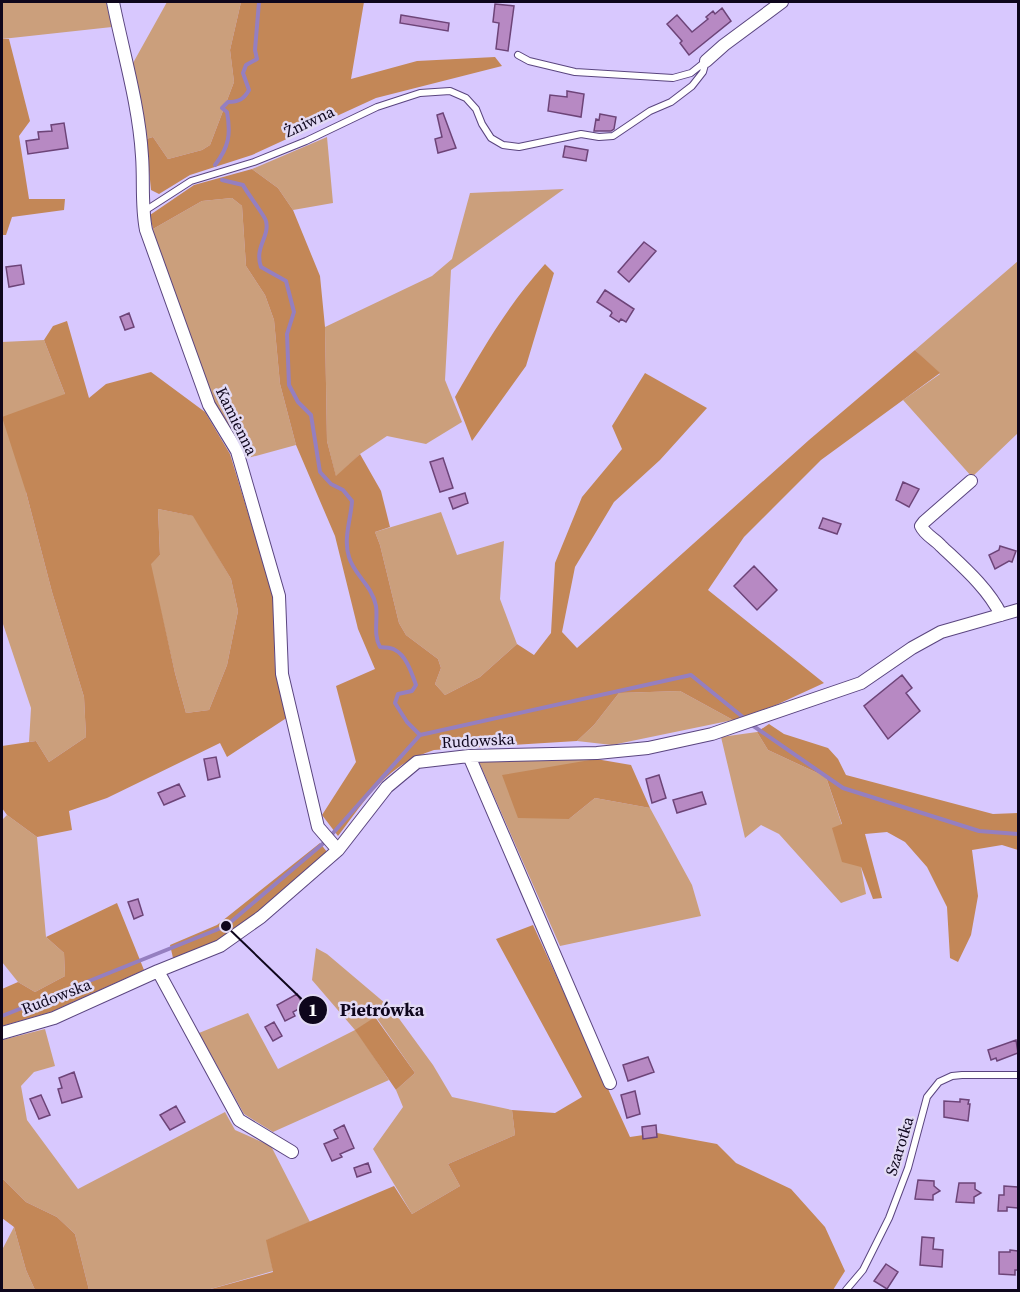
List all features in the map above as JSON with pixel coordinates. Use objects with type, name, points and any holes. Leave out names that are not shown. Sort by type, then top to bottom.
[{"type":"street","name":"Kamienna","points":[[112,2],[140,134],[142,213],[146,230],[209,405],[237,451],[279,596],[282,674],[318,827],[338,850]]},
{"type":"street","points":[[706,61],[782,2]]},
{"type":"street","points":[[971,482],[921,526],[924,532],[938,543],[986,593],[1001,615]]},
{"type":"street","name":"Rudowska","points":[[2,1033],[54,1018],[220,946],[261,917],[338,850],[387,788],[417,762],[469,756],[597,753],[648,748],[712,734],[861,683],[941,632],[1018,610]]},
{"type":"street","points":[[469,756],[610,1083]]},
{"type":"street","points":[[158,971],[239,1120],[292,1152]]},
{"type":"lane","points":[[518,55],[529,62],[575,72],[674,78],[690,73],[706,61]]},
{"type":"lane","name":"Żniwna","points":[[142,213],[191,181],[254,162],[306,141],[377,107],[420,93],[450,91],[466,98],[476,110],[491,138],[503,146],[519,147],[580,134],[613,136],[650,111],[671,102],[692,86],[704,72],[706,61]]},
{"type":"lane","name":"Szarotka","points":[[846,1290],[863,1270],[890,1218],[908,1168],[927,1097],[939,1082],[952,1076],[1018,1075]]},
{"type":"shaded area","points":[[2,2],[106,2],[112,27],[2,39]]},
{"type":"shaded area","points":[[167,2],[241,2],[230,50],[234,82],[210,145],[202,150],[168,159],[153,137],[146,139],[133,63]]},
{"type":"shaded area","points":[[241,2],[364,2],[351,79],[417,61],[495,57],[502,66],[376,98],[252,155],[190,175],[159,194],[151,190],[146,139],[153,137],[168,159],[202,150],[210,145],[234,82],[230,50]]},
{"type":"shaded area","points":[[2,39],[9,39],[30,121],[19,136],[29,199],[65,199],[64,210],[12,217],[6,235],[2,235]]},
{"type":"shaded area","points":[[327,137],[333,203],[293,210],[278,188],[252,169]]},
{"type":"shaded area","points":[[252,169],[278,188],[293,210],[320,276],[325,327],[327,441],[336,476],[360,454],[381,491],[390,527],[375,532],[399,623],[406,635],[438,659],[441,668],[435,684],[445,695],[480,677],[517,644],[534,655],[551,633],[555,563],[582,497],[622,449],[612,426],[645,373],[707,408],[660,460],[614,502],[575,567],[562,632],[577,648],[809,440],[915,350],[940,373],[821,460],[744,537],[708,590],[824,683],[776,705],[733,720],[680,691],[619,693],[594,725],[577,741],[434,750],[417,756],[390,774],[368,796],[338,836],[322,815],[356,762],[336,686],[375,669],[358,629],[335,536],[296,445],[280,384],[274,320],[265,295],[246,266],[242,206],[232,198],[202,201],[153,229],[150,215],[194,185]]},
{"type":"shaded area","points":[[564,189],[451,270],[445,380],[462,422],[426,444],[387,436],[360,454],[336,477],[327,441],[325,327],[432,276],[452,259],[470,193]]},
{"type":"shaded area","points":[[232,198],[242,206],[246,266],[265,295],[274,320],[280,384],[296,445],[248,458],[215,404],[153,229],[202,201]]},
{"type":"shaded area","points":[[1018,261],[1018,433],[972,477],[903,400],[940,374],[915,350]]},
{"type":"shaded area","points":[[545,264],[554,273],[526,366],[472,441],[455,397],[507,312]]},
{"type":"shaded area","points":[[67,321],[89,398],[106,384],[151,372],[205,412],[230,454],[273,595],[275,670],[288,717],[227,757],[220,743],[107,798],[69,811],[72,830],[37,837],[7,815],[2,808],[2,746],[36,741],[49,762],[86,737],[84,697],[52,592],[26,492],[2,417],[65,394],[44,340],[53,326]],"holes":[[[158,509],[193,516],[231,579],[238,611],[227,665],[209,710],[186,713],[151,564],[160,555]]]},
{"type":"shaded area","points":[[44,340],[65,394],[26,492],[52,592],[84,697],[86,737],[49,762],[36,741],[29,742],[31,708],[2,621],[2,342]]},
{"type":"shaded area","points":[[158,509],[194,516],[231,579],[238,611],[227,665],[209,710],[186,713],[175,673],[150,564],[160,555]]},
{"type":"shaded area","points":[[441,512],[457,555],[504,541],[500,599],[517,644],[480,677],[445,695],[435,684],[441,668],[438,659],[406,635],[399,623],[375,532]]},
{"type":"shaded area","points":[[680,691],[733,720],[612,745],[577,741],[594,725],[619,693]]},
{"type":"shaded area","points":[[769,724],[784,734],[828,748],[838,759],[846,775],[993,814],[1018,813],[1018,850],[1002,845],[972,850],[978,896],[971,935],[958,962],[950,958],[947,907],[927,867],[905,842],[887,832],[865,834],[882,898],[873,899],[861,867],[842,862],[832,828],[842,824],[826,777],[768,750],[757,732]]},
{"type":"shaded area","points":[[757,732],[768,750],[826,777],[842,825],[861,867],[866,894],[841,903],[779,834],[761,825],[745,838],[721,737]]},
{"type":"shaded area","points":[[596,759],[569,819],[595,798],[650,808],[692,885],[701,916],[560,946],[479,762]]},
{"type":"shaded area","points":[[596,759],[631,765],[650,808],[595,798],[569,819],[518,818],[502,775]]},
{"type":"shaded area","points":[[7,815],[37,837],[46,937],[64,953],[65,976],[35,992],[18,982],[2,962],[2,820]]},
{"type":"shaded area","points":[[320,843],[327,852],[259,912],[219,940],[173,958],[170,945],[217,925]]},
{"type":"shaded area","points":[[117,903],[144,970],[51,1012],[2,1026],[2,989],[18,982],[35,992],[65,976],[64,953],[46,937]]},
{"type":"shaded area","points":[[533,925],[630,1137],[657,1133],[717,1144],[736,1163],[791,1189],[825,1227],[845,1271],[833,1290],[207,1290],[273,1272],[266,1240],[394,1186],[412,1214],[460,1186],[448,1164],[515,1135],[512,1110],[555,1113],[582,1097],[496,939]]},
{"type":"shaded area","points":[[316,948],[327,954],[392,1009],[433,1065],[452,1097],[512,1110],[515,1135],[448,1164],[460,1186],[412,1214],[373,1149],[403,1107],[396,1090],[415,1073],[376,1017],[356,1030],[389,1080],[273,1132],[244,1114],[199,1033],[248,1013],[278,1069],[355,1030],[312,980]]},
{"type":"shaded area","points":[[375,1017],[415,1073],[396,1090],[355,1030]]},
{"type":"shaded area","points":[[45,1029],[55,1066],[34,1072],[21,1086],[27,1120],[78,1189],[225,1112],[235,1130],[271,1146],[310,1222],[267,1240],[273,1271],[207,1290],[89,1290],[75,1234],[57,1217],[26,1202],[2,1178],[2,1040]]},
{"type":"shaded area","points":[[2,1178],[26,1202],[57,1217],[75,1234],[89,1290],[35,1290],[26,1270],[14,1227],[2,1218]]},
{"type":"shaded area","points":[[14,1227],[26,1270],[35,1290],[2,1290],[2,1250]]},
{"type":"building","points":[[495,4],[514,6],[508,51],[496,49],[499,23],[493,22]]},
{"type":"building","points":[[722,8],[731,21],[689,55],[680,43],[682,41],[667,24],[677,15],[692,32],[708,19],[706,17],[713,11],[715,14]]},
{"type":"building","points":[[401,15],[449,23],[448,31],[400,23]]},
{"type":"building","points":[[567,91],[584,94],[581,117],[548,111],[550,95],[567,97]]},
{"type":"building","points":[[443,113],[456,148],[438,153],[435,139],[442,137],[437,115]]},
{"type":"building","points":[[600,114],[616,117],[614,129],[594,131],[596,119],[599,120]]},
{"type":"building","points":[[64,123],[68,148],[28,154],[26,141],[39,139],[38,132],[52,131],[51,125]]},
{"type":"building","points":[[565,146],[588,150],[586,161],[563,157]]},
{"type":"building","points":[[644,242],[656,251],[629,282],[618,272]]},
{"type":"building","points":[[21,265],[24,284],[9,287],[6,267]]},
{"type":"building","points":[[605,290],[634,309],[626,322],[621,319],[619,322],[610,316],[611,311],[597,302]]},
{"type":"building","points":[[129,313],[134,327],[125,330],[120,317]]},
{"type":"building","points":[[443,458],[453,488],[440,492],[430,462]]},
{"type":"building","points":[[903,482],[919,489],[909,507],[896,500]]},
{"type":"building","points":[[465,493],[468,503],[453,509],[449,498]]},
{"type":"building","points":[[823,518],[841,524],[837,534],[819,528]]},
{"type":"building","points":[[1000,546],[1016,551],[1012,562],[1009,561],[995,569],[989,555],[999,550]]},
{"type":"building","points":[[754,566],[777,590],[757,610],[734,586]]},
{"type":"building","points":[[902,675],[912,688],[906,693],[920,711],[888,739],[864,706]]},
{"type":"building","points":[[216,757],[220,777],[208,780],[204,759]]},
{"type":"building","points":[[659,775],[666,798],[652,803],[646,779]]},
{"type":"building","points":[[179,784],[185,796],[164,805],[158,793]]},
{"type":"building","points":[[702,792],[706,804],[677,813],[673,800]]},
{"type":"building","points":[[138,899],[143,915],[134,919],[128,902]]},
{"type":"building","points":[[297,994],[304,1006],[293,1012],[295,1016],[285,1021],[277,1005]]},
{"type":"building","points":[[274,1022],[282,1036],[273,1041],[265,1027]]},
{"type":"building","points":[[1016,1040],[1018,1053],[997,1061],[996,1058],[991,1060],[988,1050]]},
{"type":"building","points":[[648,1057],[654,1072],[628,1081],[623,1065]]},
{"type":"building","points":[[74,1072],[82,1097],[62,1103],[58,1089],[62,1088],[59,1078]]},
{"type":"building","points":[[635,1091],[640,1114],[627,1118],[621,1095]]},
{"type":"building","points":[[41,1095],[50,1115],[39,1119],[30,1099]]},
{"type":"building","points":[[960,1099],[969,1100],[968,1121],[944,1117],[944,1101],[960,1102]]},
{"type":"building","points":[[176,1106],[185,1122],[170,1130],[160,1115]]},
{"type":"building","points":[[344,1125],[354,1148],[340,1154],[342,1157],[332,1161],[324,1144],[338,1138],[334,1130]]},
{"type":"building","points":[[656,1125],[657,1137],[643,1139],[642,1127]]},
{"type":"building","points":[[368,1163],[371,1172],[357,1177],[354,1168]]},
{"type":"building","points":[[918,1180],[934,1181],[934,1186],[940,1191],[933,1195],[933,1200],[915,1199]]},
{"type":"building","points":[[959,1183],[975,1183],[975,1189],[981,1193],[974,1197],[974,1203],[956,1202]]},
{"type":"building","points":[[1004,1186],[1018,1187],[1018,1208],[1007,1207],[1007,1211],[998,1211],[999,1195],[1004,1195]]},
{"type":"building","points":[[922,1237],[934,1238],[933,1249],[943,1250],[942,1267],[920,1265]]},
{"type":"building","points":[[1010,1250],[1018,1251],[1018,1270],[1015,1270],[1015,1275],[999,1274],[999,1252],[1010,1252]]},
{"type":"building","points":[[886,1264],[898,1272],[887,1289],[874,1281]]},
{"type":"waterway","points":[[215,165],[226,146],[229,134],[227,112],[222,108],[228,102],[241,99],[249,90],[243,73],[246,65],[257,59],[255,50],[259,2]]},
{"type":"waterway","points":[[222,180],[243,185],[266,221],[266,232],[259,254],[261,267],[286,281],[294,312],[287,334],[289,385],[298,402],[311,415],[320,472],[331,484],[343,490],[352,501],[347,536],[349,557],[374,599],[380,647],[392,648],[399,652],[413,676],[416,685],[412,691],[398,694],[395,703],[407,722],[420,735]]},
{"type":"waterway","points":[[420,735],[691,675],[744,718]]},
{"type":"waterway","points":[[752,725],[843,788],[979,831],[1018,834]]},
{"type":"waterway","points":[[2,1016],[226,926],[326,841],[420,735]]},
{"type":"place","name":"Pietrówka","points":[[226,926]]}]
